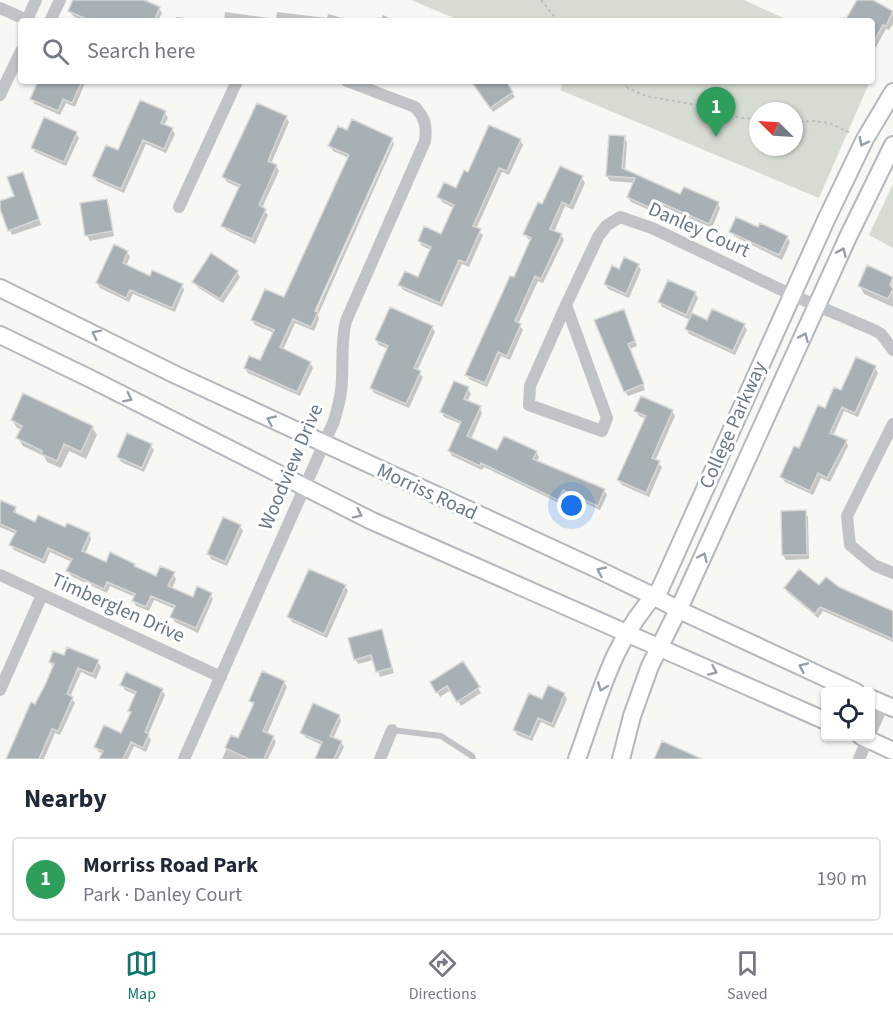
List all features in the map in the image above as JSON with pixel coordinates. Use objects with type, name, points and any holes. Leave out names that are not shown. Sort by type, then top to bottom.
[{"type":"main road","name":"College Parkway","points":[[577,759],[612,661],[637,615],[660,589],[865,139],[893,92]]},
{"type":"main road","name":"College Parkway","points":[[621,759],[635,706],[646,676],[679,610],[893,145]]},
{"type":"main road","name":"Morriss Road","points":[[0,288],[324,445],[654,596],[679,610],[845,687]]},
{"type":"main road","points":[[0,335],[382,525],[821,719]]},
{"type":"main road","points":[[875,741],[893,751]]},
{"type":"street","points":[[29,18],[36,0]]},
{"type":"street","points":[[51,18],[60,0]]},
{"type":"street","points":[[0,8],[23,18]]},
{"type":"street","points":[[0,94],[18,57]]},
{"type":"street","points":[[179,207],[236,84]]},
{"type":"street","name":"Woodview Drive","points":[[184,759],[334,422],[340,399],[342,337],[346,321],[425,141],[427,127],[423,115],[415,107],[355,84]]},
{"type":"street","name":"Danley Court","points":[[566,305],[607,418],[602,431],[529,405],[530,386],[566,305],[598,237],[606,226],[620,217],[652,228],[792,295]]},
{"type":"street","points":[[792,295],[874,330],[893,350]]},
{"type":"street","points":[[893,424],[846,520],[849,545],[874,565],[893,573]]},
{"type":"street","name":"Timberglen Drive","points":[[0,575],[221,677]]},
{"type":"street","points":[[0,690],[42,595]]},
{"type":"street","points":[[875,718],[882,703]]},
{"type":"street","points":[[380,759],[392,729]]},
{"type":"street","points":[[859,759],[865,741]]},
{"type":"lane","points":[[392,729],[441,736],[472,756],[473,759]]},
{"type":"path","points":[[542,0],[556,18]]},
{"type":"path","points":[[626,84],[628,88],[646,96],[714,108],[740,118],[749,118]]},
{"type":"path","points":[[803,122],[829,123],[852,133]]},
{"type":"shaded area","points":[[411,0],[744,0],[783,18],[454,18]]},
{"type":"shaded area","points":[[563,84],[869,84],[819,198],[560,90]]},
{"type":"shaded area","points":[[893,184],[893,248],[869,235]]},
{"type":"building","points":[[73,0],[144,0],[160,7],[155,18],[84,18],[68,11]]},
{"type":"building","points":[[857,0],[873,0],[893,11],[886,26],[883,25],[875,40],[875,18],[847,18]]},
{"type":"building","points":[[37,84],[81,84],[72,103],[63,99],[58,111],[30,99]]},
{"type":"building","points":[[473,84],[508,84],[513,92],[490,108]]},
{"type":"building","points":[[140,100],[166,111],[161,123],[173,128],[164,149],[143,140],[121,189],[92,176],[106,145],[118,150]]},
{"type":"building","points":[[257,103],[287,116],[268,161],[277,165],[259,205],[266,209],[252,239],[221,226],[240,185],[222,177]]},
{"type":"building","points":[[44,117],[77,132],[64,162],[31,148]]},
{"type":"building","points":[[352,119],[393,138],[315,311],[318,312],[311,327],[293,319],[280,347],[311,362],[297,392],[244,368],[249,356],[260,360],[274,330],[251,320],[265,289],[284,297],[349,155],[328,146],[338,126],[347,130]]},
{"type":"building","points":[[489,125],[521,139],[507,171],[499,168],[473,226],[481,229],[466,263],[459,260],[440,303],[398,285],[405,271],[418,277],[431,247],[418,241],[424,226],[441,234],[454,205],[437,197],[444,182],[456,188],[464,170],[468,172]]},
{"type":"building","points":[[609,135],[625,136],[622,168],[680,194],[684,187],[719,202],[709,224],[659,202],[655,210],[627,197],[635,178],[606,176]]},
{"type":"building","points":[[560,166],[583,176],[570,206],[562,202],[550,229],[562,234],[541,279],[535,276],[515,321],[521,324],[507,356],[498,352],[485,383],[465,375],[510,276],[514,277],[531,238],[523,234],[538,202],[542,204]]},
{"type":"building","points":[[23,172],[39,219],[8,231],[0,209],[0,201],[14,196],[7,177]]},
{"type":"building","points":[[107,199],[113,231],[85,236],[80,203]]},
{"type":"building","points":[[736,217],[758,227],[760,223],[788,236],[779,255],[729,232]]},
{"type":"building","points":[[114,244],[128,251],[123,263],[150,276],[152,270],[183,284],[172,308],[130,290],[126,298],[96,283]]},
{"type":"building","points":[[211,253],[238,271],[220,299],[192,282]]},
{"type":"building","points":[[624,257],[639,264],[626,294],[604,284],[612,265],[619,269]]},
{"type":"building","points":[[867,265],[893,277],[890,285],[893,289],[888,299],[858,286]]},
{"type":"building","points":[[668,280],[696,292],[686,315],[658,302]]},
{"type":"building","points":[[390,307],[433,326],[414,368],[421,371],[406,404],[370,388],[388,346],[375,340]]},
{"type":"building","points":[[624,309],[635,341],[628,344],[644,384],[624,392],[594,320]]},
{"type":"building","points":[[712,309],[745,324],[733,351],[685,329],[692,313],[707,320]]},
{"type":"building","points":[[856,357],[876,366],[855,413],[842,407],[830,433],[847,440],[827,478],[818,473],[810,491],[780,477],[794,446],[799,448],[818,405],[825,408],[834,387],[841,390]]},
{"type":"building","points":[[454,381],[469,387],[464,399],[481,406],[467,436],[497,450],[504,436],[537,451],[533,459],[605,489],[598,506],[563,490],[558,500],[481,463],[480,466],[448,451],[461,422],[440,412]]},
{"type":"building","points":[[23,393],[93,426],[81,452],[64,444],[57,461],[16,438],[22,426],[11,420]]},
{"type":"building","points":[[641,396],[673,410],[652,458],[660,461],[646,493],[617,480],[646,416],[634,411]]},
{"type":"building","points":[[127,433],[152,444],[142,468],[117,457]]},
{"type":"building","points":[[0,500],[16,507],[14,512],[35,522],[38,515],[65,527],[67,523],[90,533],[82,551],[106,562],[110,552],[156,576],[160,566],[175,572],[168,586],[193,597],[197,586],[212,593],[196,628],[170,617],[175,606],[151,596],[146,607],[132,601],[135,594],[107,582],[104,589],[66,571],[72,559],[48,548],[43,560],[9,545],[16,531],[0,524]]},
{"type":"building","points":[[806,510],[807,555],[782,555],[781,511]]},
{"type":"building","points":[[223,517],[241,525],[225,562],[207,554]]},
{"type":"building","points":[[309,569],[346,585],[324,634],[287,617]]},
{"type":"building","points":[[799,569],[819,585],[826,577],[839,587],[893,611],[893,639],[820,607],[815,614],[784,588]]},
{"type":"building","points":[[382,629],[392,668],[376,672],[371,655],[354,660],[348,638]]},
{"type":"building","points":[[67,647],[99,660],[93,674],[78,668],[67,694],[73,697],[58,731],[52,729],[39,759],[6,759],[31,702],[35,704],[45,685],[54,664],[49,662],[53,651],[64,655]]},
{"type":"building","points":[[463,661],[480,687],[457,702],[447,686],[436,693],[430,682]]},
{"type":"building","points":[[262,671],[285,681],[263,731],[274,736],[264,759],[249,759],[225,748],[231,735],[238,738],[254,703],[249,701]]},
{"type":"building","points":[[126,672],[163,689],[145,732],[149,734],[143,748],[131,742],[123,759],[99,759],[103,751],[94,747],[104,725],[121,733],[131,712],[128,711],[136,692],[120,685]]},
{"type":"building","points":[[548,685],[565,693],[552,724],[538,718],[530,737],[513,730],[529,693],[542,699]]},
{"type":"building","points":[[313,703],[340,715],[330,736],[342,741],[334,759],[315,759],[322,742],[300,733]]},
{"type":"building","points":[[662,741],[702,759],[654,759]]},
{"type":"place","name":"Morriss Road Park","points":[[716,137]]}]
